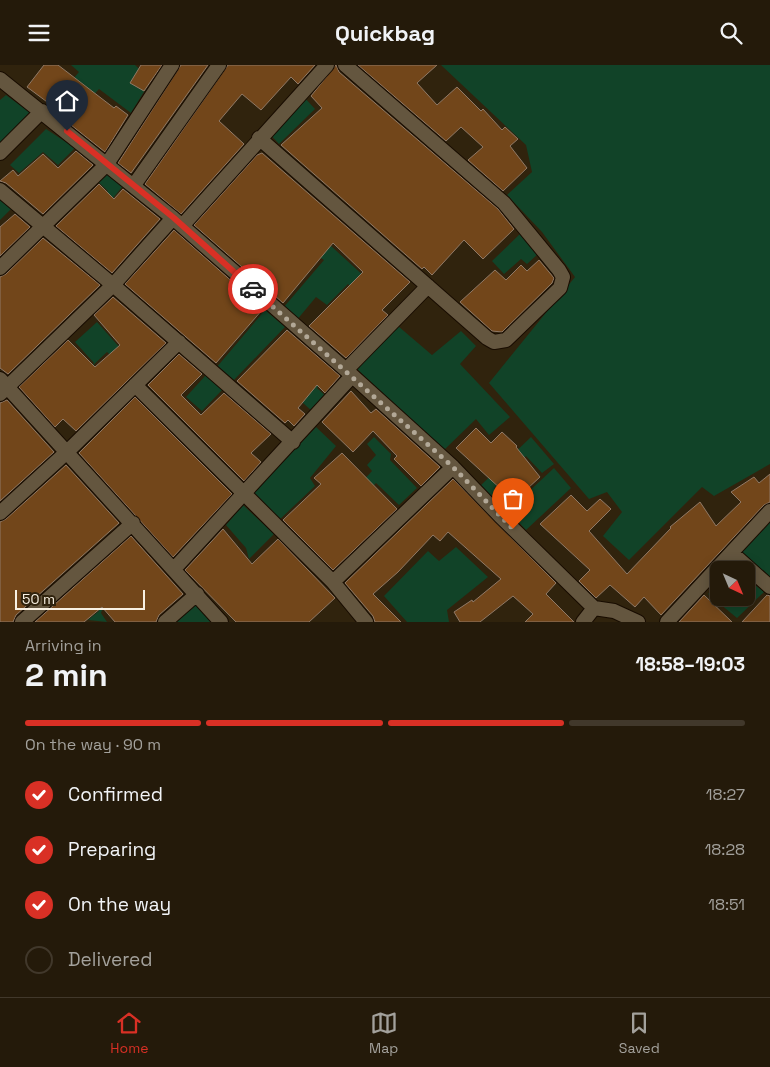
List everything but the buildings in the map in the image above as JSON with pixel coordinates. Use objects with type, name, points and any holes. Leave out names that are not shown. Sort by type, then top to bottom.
[{"type":"street","points":[[0,268],[107,164],[172,65]]},
{"type":"street","points":[[134,185],[219,65]]},
{"type":"street","points":[[221,622],[68,451],[2,386],[113,285],[178,222],[327,65]]},
{"type":"street","points":[[259,138],[487,338],[500,343],[506,340],[560,288],[562,277],[549,256],[504,203],[345,65]]},
{"type":"street","points":[[0,79],[178,222],[349,373],[453,467],[594,608],[614,611],[638,622]]},
{"type":"street","points":[[0,153],[42,111]]},
{"type":"street","points":[[0,190],[113,285],[293,442]]},
{"type":"street","points":[[174,569],[293,442],[349,373],[428,286]]},
{"type":"street","points":[[0,513],[68,451],[178,342]]},
{"type":"street","points":[[134,385],[333,582],[366,622]]},
{"type":"street","points":[[333,582],[453,467]]},
{"type":"street","points":[[667,622],[770,511]]},
{"type":"street","points":[[22,622],[132,523]]},
{"type":"street","points":[[732,553],[770,587]]},
{"type":"street","points":[[165,622],[197,594]]},
{"type":"street","points":[[583,622],[594,608]]},
{"type":"green space","points":[[71,65],[135,65],[151,80],[131,113],[99,89],[72,119],[55,100],[79,72]]},
{"type":"green space","points":[[441,65],[770,65],[770,464],[714,496],[702,487],[629,560],[603,536],[622,512],[607,492],[589,499],[489,383],[575,277],[542,232],[507,195],[532,172],[526,145]]},
{"type":"green space","points":[[6,95],[32,114],[0,144],[0,100]]},
{"type":"green space","points":[[303,96],[315,109],[279,144],[268,132]]},
{"type":"green space","points":[[46,129],[75,148],[58,165],[43,152],[19,173],[10,165]]},
{"type":"green space","points":[[105,170],[122,187],[88,229],[77,220],[108,191],[95,179]]},
{"type":"green space","points":[[0,197],[12,208],[0,220]]},
{"type":"green space","points":[[302,228],[331,246],[388,298],[363,299],[348,284],[327,305],[316,297],[296,321],[283,308],[324,260],[299,243],[258,286],[252,282]]},
{"type":"green space","points":[[520,234],[538,254],[527,264],[521,259],[504,274],[492,261]]},
{"type":"green space","points":[[265,310],[285,327],[232,382],[216,368]]},
{"type":"green space","points":[[97,322],[121,349],[113,357],[107,352],[69,388],[94,363],[75,342]]},
{"type":"green space","points":[[398,326],[432,355],[461,331],[476,346],[460,364],[510,417],[489,435],[476,419],[444,450],[356,368]]},
{"type":"green space","points":[[206,375],[223,389],[202,411],[186,397]]},
{"type":"green space","points":[[306,376],[319,385],[317,388],[328,398],[314,413],[291,392]]},
{"type":"green space","points":[[316,427],[336,446],[310,478],[315,486],[277,522],[250,497]]},
{"type":"green space","points":[[374,437],[391,454],[390,460],[417,488],[399,505],[376,483],[350,509],[349,496],[372,471],[367,465],[376,455],[367,444]]},
{"type":"green space","points":[[531,437],[554,464],[542,473],[526,456],[494,488],[511,503],[504,510],[479,487]]},
{"type":"green space","points":[[554,468],[571,488],[526,530],[508,511]]},
{"type":"green space","points":[[243,505],[274,534],[249,559],[246,548],[226,525]]},
{"type":"green space","points":[[770,519],[770,580],[755,567],[755,561],[747,561],[738,553]]},
{"type":"green space","points":[[456,547],[488,577],[447,610],[449,622],[407,622],[384,596],[428,551],[439,561]]},
{"type":"green space","points":[[755,585],[764,592],[755,601]]},
{"type":"green space","points":[[96,603],[103,607],[101,613],[107,622],[88,620],[99,611]]},
{"type":"green space","points":[[197,603],[215,622],[173,622]]},
{"type":"green space","points":[[722,606],[749,606],[737,618]]},
{"type":"way so far","points":[[253,289],[453,467],[513,529]]},
{"type":"route","points":[[67,131],[174,218],[253,289]]}]
